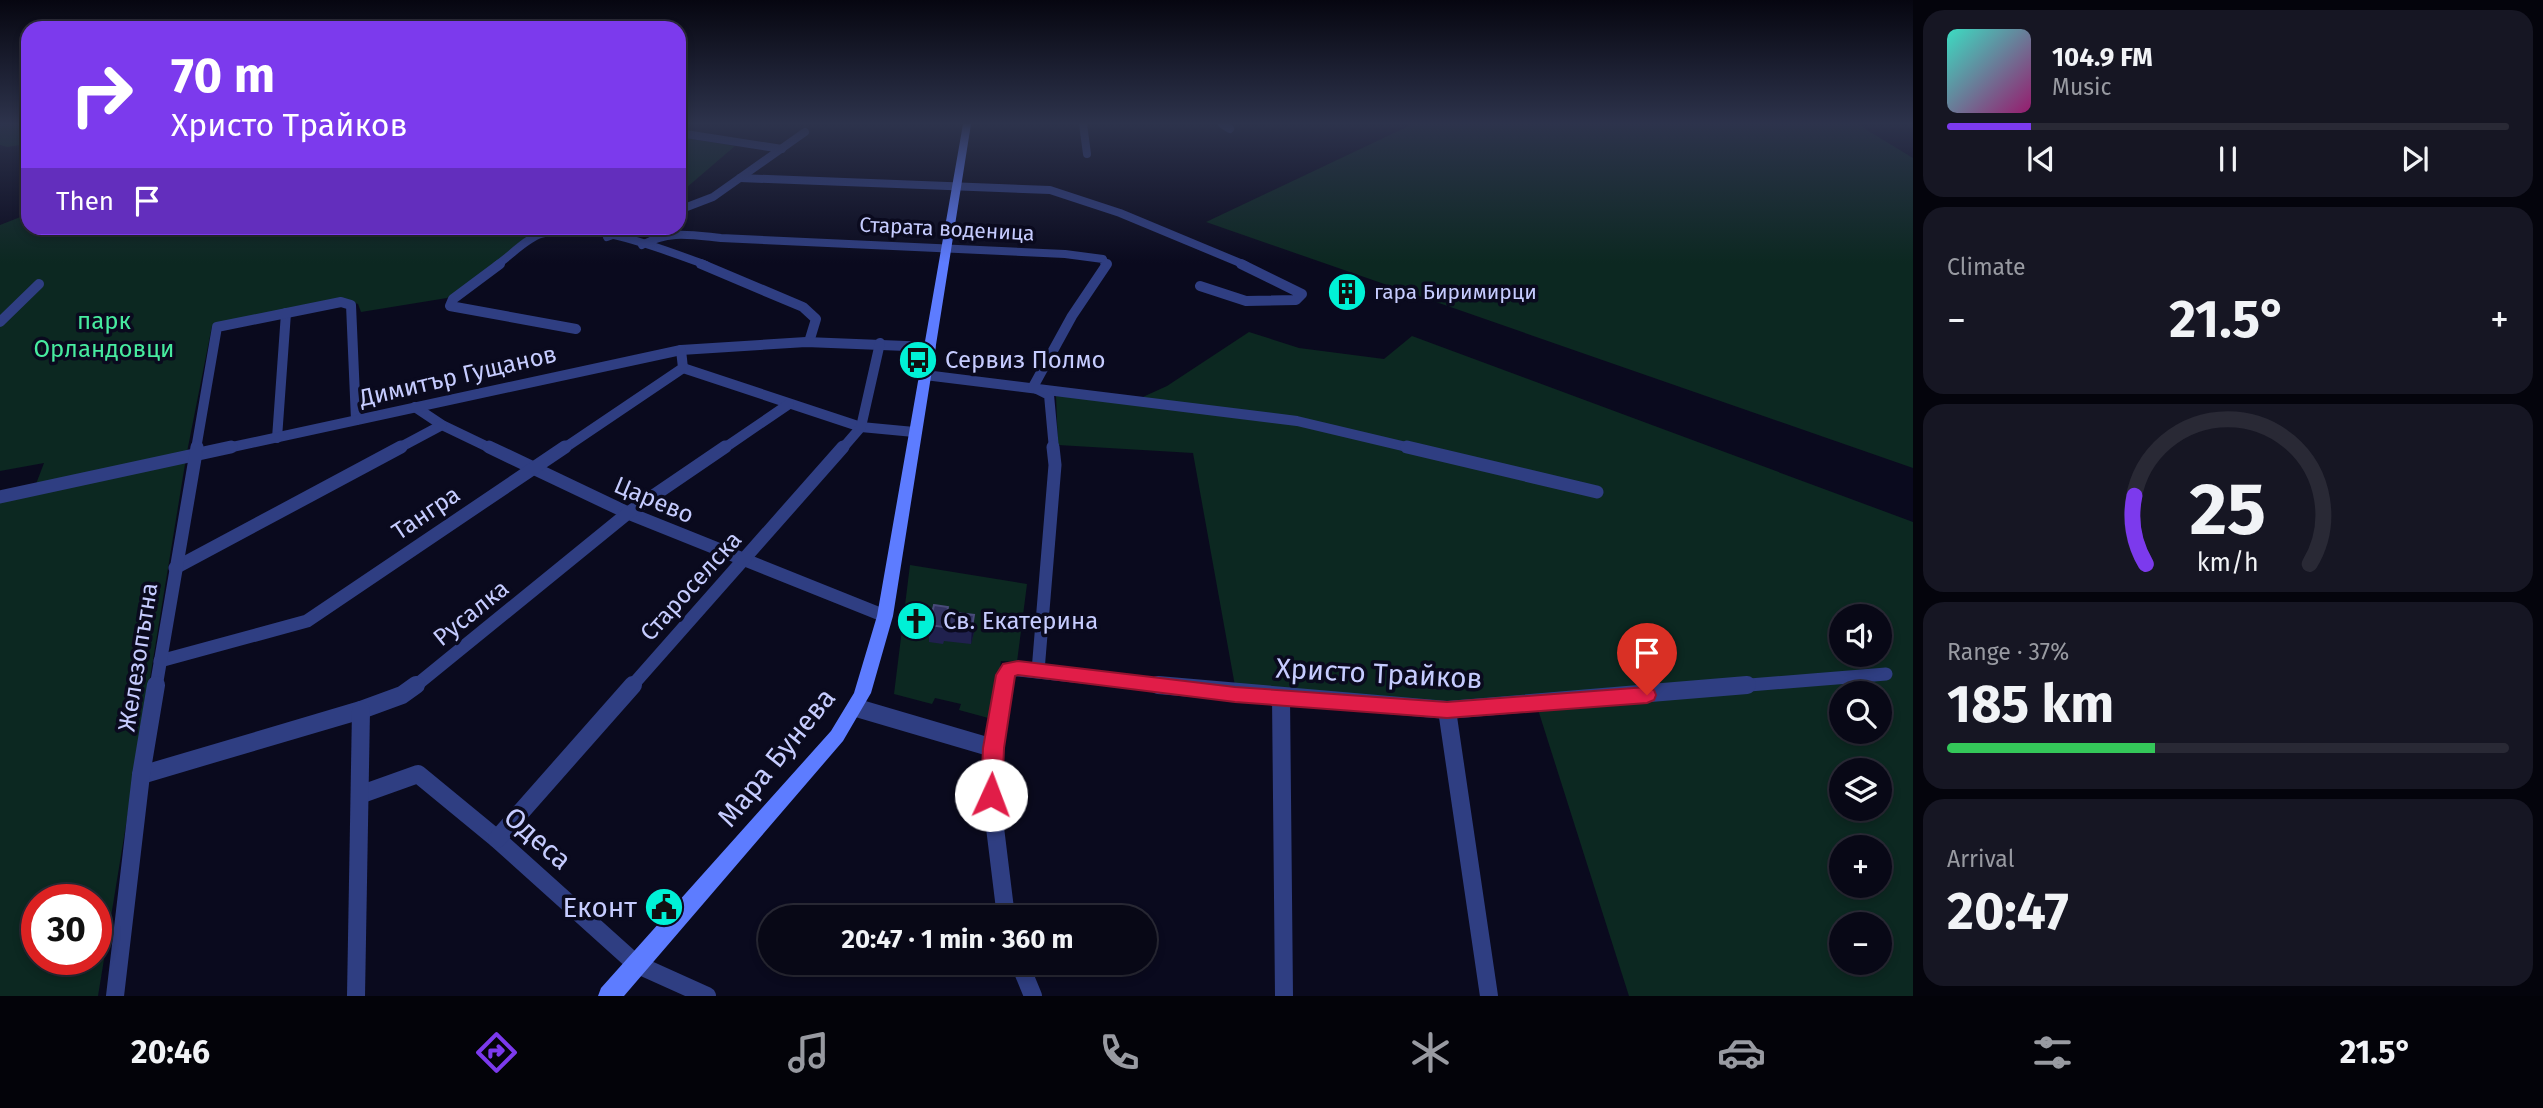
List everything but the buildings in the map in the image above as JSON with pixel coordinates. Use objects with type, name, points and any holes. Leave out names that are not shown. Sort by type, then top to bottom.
[{"type":"street","points":[[686,207],[713,197],[751,170]]},
{"type":"street","name":"Мара Бунева","points":[[609,996],[712,881],[857,708],[868,684],[885,616],[914,432],[931,347],[945,248],[960,170]]},
{"type":"street","points":[[740,178],[958,187],[1028,187],[1077,198],[1242,264],[1302,294],[1296,300],[1246,301],[1200,286]]},
{"type":"street","name":"Старата воденица","points":[[686,234],[721,238],[1093,256],[1107,263],[1072,316],[1033,387]]},
{"type":"street","points":[[538,235],[453,299],[450,306],[576,329]]},
{"type":"street","points":[[592,235],[701,260],[803,307],[816,319],[810,342]]},
{"type":"street","points":[[607,237],[612,235]]},
{"type":"street","name":"Старата воденица","points":[[642,246],[658,235]]},
{"type":"street","points":[[0,322],[39,284]]},
{"type":"street","points":[[276,438],[286,313],[341,302],[351,305],[356,420]]},
{"type":"street","name":"Железопътна","points":[[115,996],[141,775],[217,327],[286,313]]},
{"type":"street","name":"Димитър Гущанов","points":[[0,496],[681,350],[748,342],[880,343],[931,347]]},
{"type":"street","name":"Староселска","points":[[497,839],[861,427],[880,343]]},
{"type":"street","points":[[681,350],[683,368],[861,427],[914,432]]},
{"type":"street","name":"Тангра","points":[[160,661],[307,621],[683,368]]},
{"type":"street","points":[[925,375],[1297,421],[1597,492]]},
{"type":"street","points":[[1033,387],[1049,395],[1055,465],[1038,671]]},
{"type":"street","name":"Русалка","points":[[141,775],[361,710],[401,695],[429,677],[628,513],[789,404]]},
{"type":"street","name":"Царево","points":[[415,407],[442,425],[628,513],[885,616]]},
{"type":"street","points":[[175,568],[442,425]]},
{"type":"street","name":"Христо Трайков","points":[[1005,905],[991,795],[993,748],[1006,675],[1010,669],[1235,694],[1447,710],[1886,674]]},
{"type":"street","points":[[1281,696],[1284,996]]},
{"type":"street","points":[[857,708],[993,748]]},
{"type":"street","points":[[356,996],[362,793],[361,710]]},
{"type":"street","points":[[1447,710],[1489,996]]},
{"type":"street","name":"Одеса","points":[[362,793],[418,774],[497,839],[636,964],[707,996]]},
{"type":"street","points":[[1024,975],[1033,996]]},
{"type":"green space","points":[[686,170],[706,170],[686,188]]},
{"type":"green space","points":[[1315,170],[1913,170],[1913,468],[1206,222]]},
{"type":"green space","name":"парк Орландовци","points":[[21,217],[21,235],[532,235],[447,298],[361,312],[358,304],[343,299],[212,326],[187,452],[112,910],[112,884],[21,884],[21,975],[101,975],[98,996],[0,996],[0,500],[33,492],[44,463],[0,471],[0,225]]},
{"type":"green space","points":[[1249,332],[1299,348],[1384,359],[1412,336],[1913,522],[1913,996],[1629,996],[1534,697],[1441,703],[1235,686],[1193,453],[1058,445],[1056,396],[1134,401],[1167,386]]},
{"type":"green space","points":[[910,565],[1027,584],[1017,662],[1001,661],[992,719],[959,710],[961,704],[935,698],[932,704],[894,694]]},
{"type":"place","name":"гара Биримирци","points":[[1347,292]]},
{"type":"place","name":"Сервиз Полмо","points":[[918,360]]},
{"type":"place","name":"Св. Екатерина","points":[[916,621]]},
{"type":"place","name":"Еконт","points":[[664,907]]},
{"type":"route","points":[[991,795],[993,748],[1006,675],[1010,669],[1235,694],[1447,710],[1647,695]]}]
